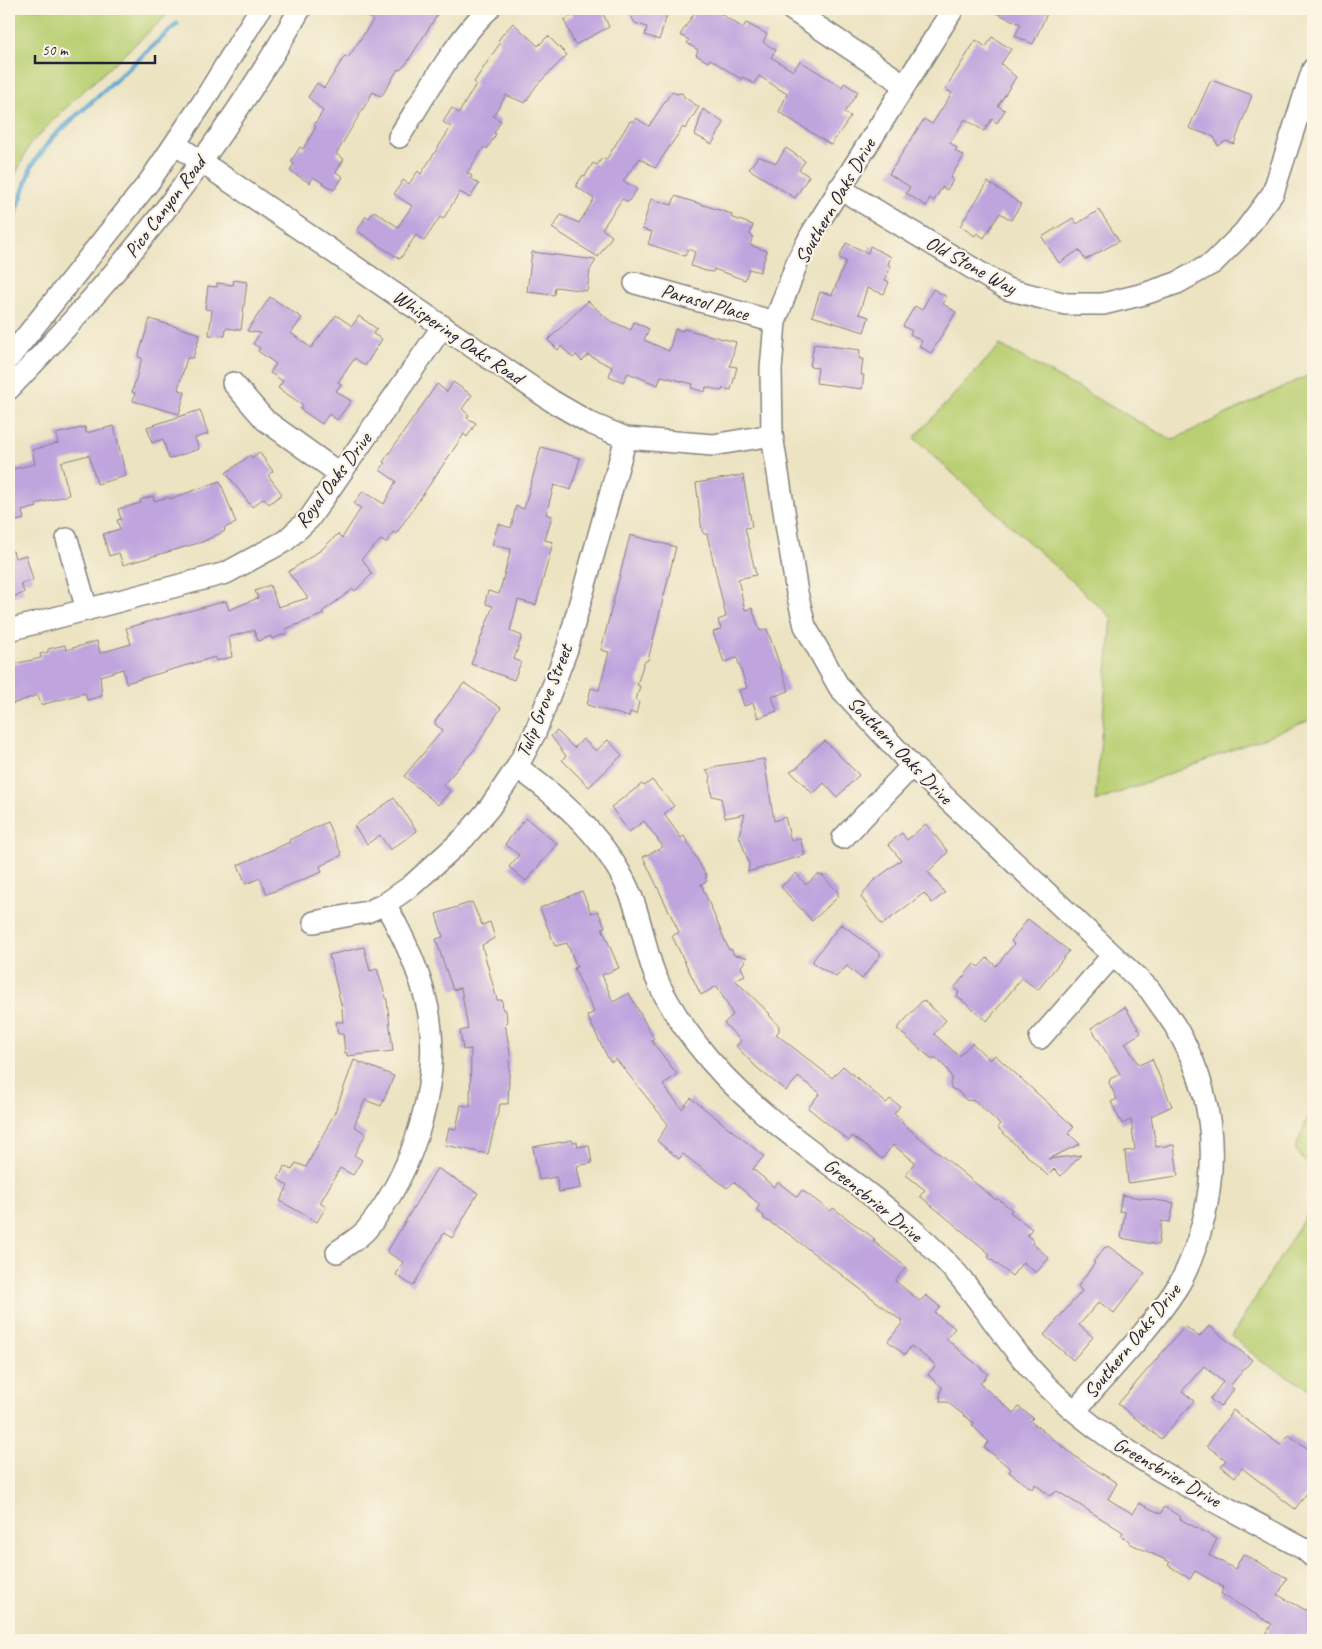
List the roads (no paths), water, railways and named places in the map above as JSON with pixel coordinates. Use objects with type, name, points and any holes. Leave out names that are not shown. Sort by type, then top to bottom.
[{"type":"street","name":"Pico Canyon Road","points":[[9,358],[149,182],[260,9]]},
{"type":"street","name":"Pico Canyon Road","points":[[9,389],[134,252],[246,97],[300,9]]},
{"type":"street","points":[[398,137],[458,46],[480,18],[490,9]]},
{"type":"street","points":[[791,9],[905,85]]},
{"type":"street","name":"Southern Oaks Drive","points":[[952,9],[839,188],[798,260],[775,322],[771,369],[772,435],[788,547],[805,626],[839,688],[912,766],[1114,954],[1150,990],[1173,1023],[1201,1081],[1212,1130],[1210,1190],[1198,1240],[1178,1287],[1146,1329],[1074,1411]]},
{"type":"street","name":"Old Stone Way","points":[[839,188],[1007,289],[1066,304],[1103,304],[1144,294],[1176,283],[1213,263],[1250,224],[1273,193],[1313,69]]},
{"type":"street","name":"Whispering Oaks Road","points":[[175,144],[552,401],[590,422],[626,438],[713,445],[772,435]]},
{"type":"street","name":"Parasol Place","points":[[635,282],[775,322]]},
{"type":"street","name":"Royal Oaks Drive","points":[[9,630],[226,573],[285,541],[309,519],[443,326]]},
{"type":"street","points":[[233,383],[265,420],[340,474]]},
{"type":"street","name":"Tulip Grove Street","points":[[314,922],[367,912],[385,904],[436,866],[464,838],[490,807],[517,767],[535,733],[567,649],[626,438]]},
{"type":"street","points":[[67,539],[88,610]]},
{"type":"street","points":[[844,838],[912,766]]},
{"type":"street","name":"Greensbrier Drive","points":[[517,767],[555,795],[585,825],[612,860],[632,898],[655,974],[673,1008],[720,1073],[757,1108],[898,1217],[932,1247],[966,1284],[1027,1364],[1074,1411],[1106,1437],[1139,1458],[1304,1549],[1313,1558]]},
{"type":"street","points":[[337,1252],[366,1230],[396,1186],[416,1138],[428,1090],[432,1047],[428,1009],[419,974],[405,939],[385,904]]},
{"type":"street","points":[[1040,1038],[1114,954]]},
{"type":"waterway","points":[[9,233],[32,165],[52,138],[177,24]]}]
